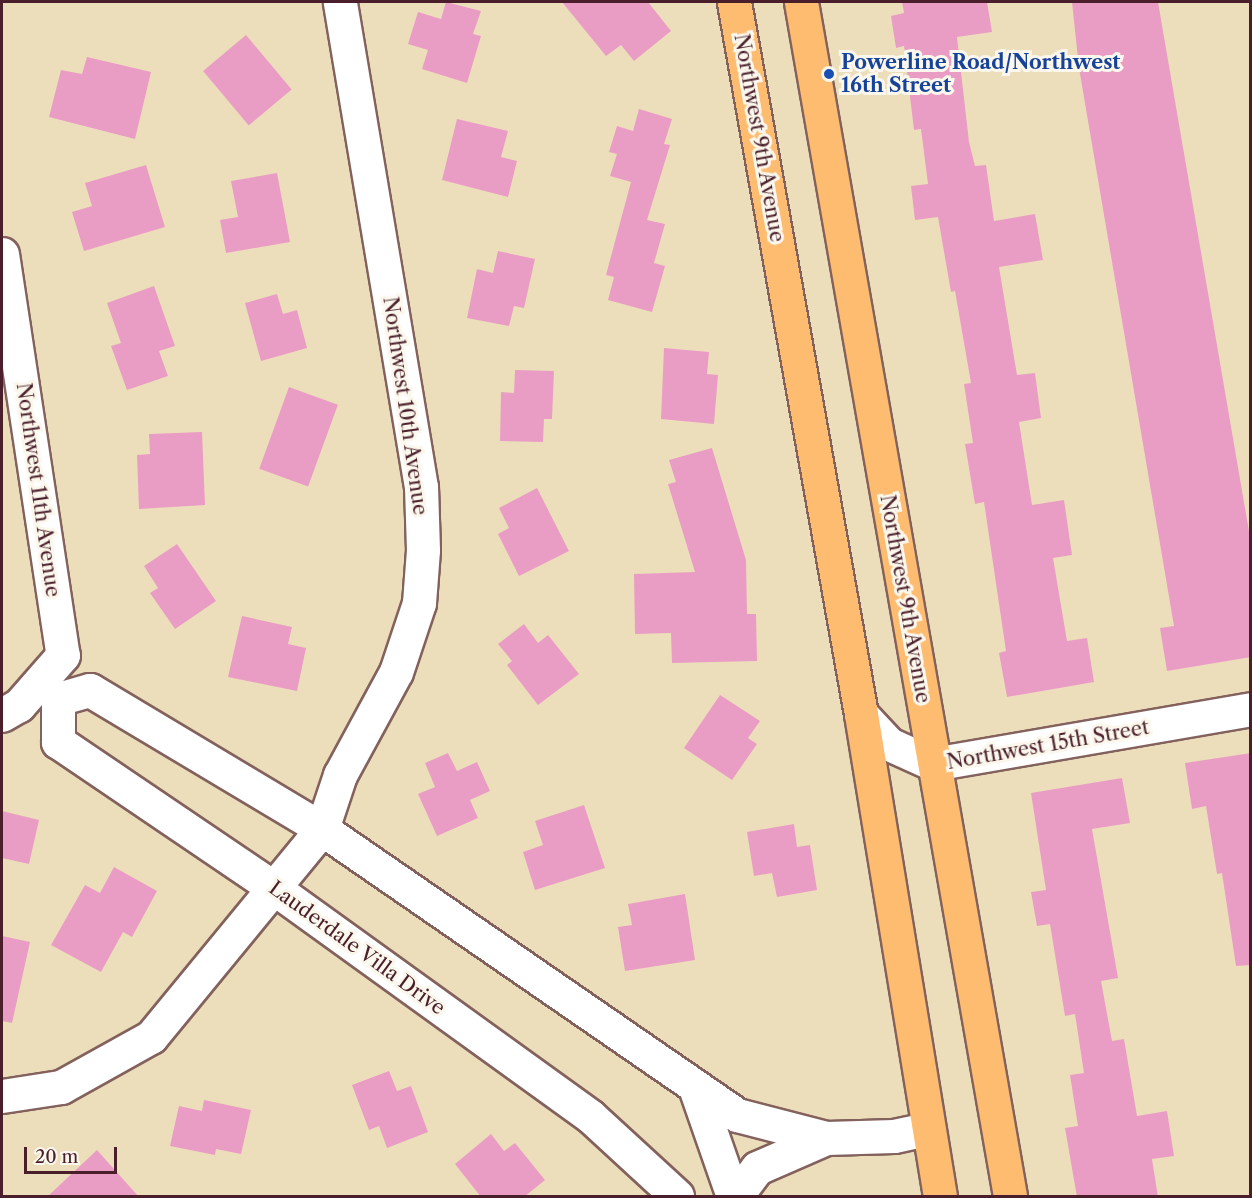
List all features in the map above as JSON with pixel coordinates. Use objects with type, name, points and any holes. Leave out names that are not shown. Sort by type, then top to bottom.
[{"type":"main road","name":"Northwest 9th Avenue","points":[[734,2],[861,714],[940,1197]]},
{"type":"main road","name":"Northwest 9th Avenue","points":[[801,2],[1010,1197]]},
{"type":"street","name":"Northwest 10th Avenue","points":[[322,829],[340,775],[396,672],[419,603],[423,550],[420,488],[340,2]]},
{"type":"street","name":"Northwest 11th Avenue","points":[[2,254],[8,333],[63,656],[49,691],[2,715]]},
{"type":"street","points":[[49,691],[90,690],[322,829],[696,1090],[737,1115],[826,1137],[894,1136],[928,1129]]},
{"type":"street","name":"Lauderdale Villa Drive","points":[[49,691],[58,742],[274,888],[590,1116],[677,1197]]},
{"type":"street","name":"Northwest 15th Street","points":[[861,714],[889,744],[933,764],[1251,709]]},
{"type":"street","points":[[2,1096],[61,1087],[151,1037],[322,829]]},
{"type":"street","points":[[696,1090],[735,1197]]},
{"type":"street","points":[[735,1197],[757,1168],[826,1137]]},
{"type":"building","points":[[446,2],[481,11],[473,34],[481,36],[467,83],[422,69],[428,50],[408,44],[418,12],[441,19]]},
{"type":"building","points":[[562,2],[648,2],[671,31],[634,61],[621,45],[606,56]]},
{"type":"building","points":[[902,2],[987,2],[992,32],[957,37],[969,142],[975,166],[986,165],[994,221],[1035,214],[1043,260],[999,267],[1017,375],[1035,373],[1041,418],[1019,422],[1032,505],[1064,500],[1072,555],[1053,558],[1067,641],[1087,638],[1094,682],[1007,697],[999,653],[1006,651],[984,502],[975,504],[965,444],[973,443],[964,384],[971,383],[955,291],[951,292],[938,217],[915,220],[911,186],[928,184],[921,129],[914,130],[904,46],[896,48],[891,16],[904,13]]},
{"type":"building","points":[[1072,2],[1158,2],[1251,543],[1251,657],[1167,671],[1160,628],[1174,626],[1079,68]]},
{"type":"building","points":[[246,35],[292,89],[249,125],[203,71]]},
{"type":"building","points":[[87,57],[151,72],[135,139],[49,117],[61,70],[82,74]]},
{"type":"building","points":[[639,109],[672,119],[664,144],[670,145],[647,220],[665,224],[654,263],[665,266],[652,312],[608,300],[614,277],[606,275],[631,182],[610,176],[617,154],[609,152],[617,126],[633,131]]},
{"type":"building","points":[[457,119],[508,131],[501,157],[517,161],[508,197],[442,180]]},
{"type":"building","points":[[146,165],[165,227],[84,251],[72,212],[92,206],[85,183]]},
{"type":"building","points":[[277,173],[290,242],[226,253],[220,220],[238,217],[231,181]]},
{"type":"building","points":[[498,251],[535,259],[524,308],[514,306],[509,326],[467,318],[477,269],[493,273]]},
{"type":"building","points":[[154,286],[175,346],[159,351],[168,376],[127,390],[111,346],[121,343],[107,303]]},
{"type":"building","points":[[277,294],[283,314],[297,310],[307,348],[261,361],[245,303]]},
{"type":"building","points":[[664,348],[709,352],[707,374],[718,375],[714,424],[661,419]]},
{"type":"building","points":[[515,370],[554,371],[552,419],[544,419],[543,442],[500,441],[501,392],[514,393]]},
{"type":"building","points":[[289,387],[338,405],[308,487],[259,469]]},
{"type":"building","points":[[202,432],[205,505],[139,509],[137,455],[150,454],[149,434]]},
{"type":"building","points":[[712,448],[746,560],[747,614],[756,614],[757,661],[672,663],[671,633],[635,634],[634,574],[695,572],[668,484],[676,482],[669,460]]},
{"type":"building","points":[[537,488],[569,551],[519,576],[498,534],[509,528],[499,508]]},
{"type":"building","points":[[177,544],[216,601],[175,629],[150,593],[158,588],[144,566]]},
{"type":"building","points":[[242,616],[292,627],[288,644],[306,648],[297,691],[228,677]]},
{"type":"building","points":[[524,624],[538,643],[548,635],[579,674],[538,705],[507,665],[512,661],[498,644]]},
{"type":"building","points":[[720,695],[760,721],[748,738],[757,744],[732,780],[684,748]]},
{"type":"building","points":[[448,753],[457,771],[477,762],[490,791],[470,800],[478,818],[437,836],[418,794],[435,787],[425,763]]},
{"type":"building","points":[[1251,753],[1251,965],[1236,966],[1222,873],[1217,874],[1206,806],[1192,809],[1185,763]]},
{"type":"building","points":[[1122,778],[1130,823],[1092,829],[1118,978],[1101,981],[1112,1041],[1124,1039],[1137,1116],[1167,1111],[1174,1156],[1152,1159],[1158,1197],[1077,1197],[1065,1128],[1078,1126],[1070,1075],[1084,1073],[1075,1014],[1065,1016],[1050,924],[1037,926],[1031,892],[1046,890],[1031,793]]},
{"type":"building","points":[[584,805],[605,868],[535,890],[523,852],[543,845],[535,821]]},
{"type":"building","points":[[2,811],[39,820],[29,864],[2,858]]},
{"type":"building","points":[[794,824],[797,847],[810,845],[817,890],[777,897],[772,873],[754,876],[747,832]]},
{"type":"building","points":[[114,867],[157,891],[132,937],[123,932],[101,972],[51,945],[85,885],[100,893]]},
{"type":"building","points":[[685,894],[695,960],[625,971],[618,927],[632,925],[628,904]]},
{"type":"building","points":[[2,936],[30,942],[12,1023],[2,1021]]},
{"type":"building","points":[[389,1071],[397,1091],[411,1086],[428,1132],[387,1148],[379,1126],[369,1130],[352,1085]]},
{"type":"building","points":[[204,1100],[251,1110],[241,1154],[216,1149],[215,1155],[170,1146],[179,1106],[202,1111]]},
{"type":"building","points":[[491,1134],[504,1151],[515,1143],[545,1180],[524,1197],[481,1197],[455,1164]]},
{"type":"building","points":[[97,1150],[139,1197],[47,1197]]},
{"type":"place","name":"Powerline Road/Northwest 16th Street","points":[[829,74]]}]
